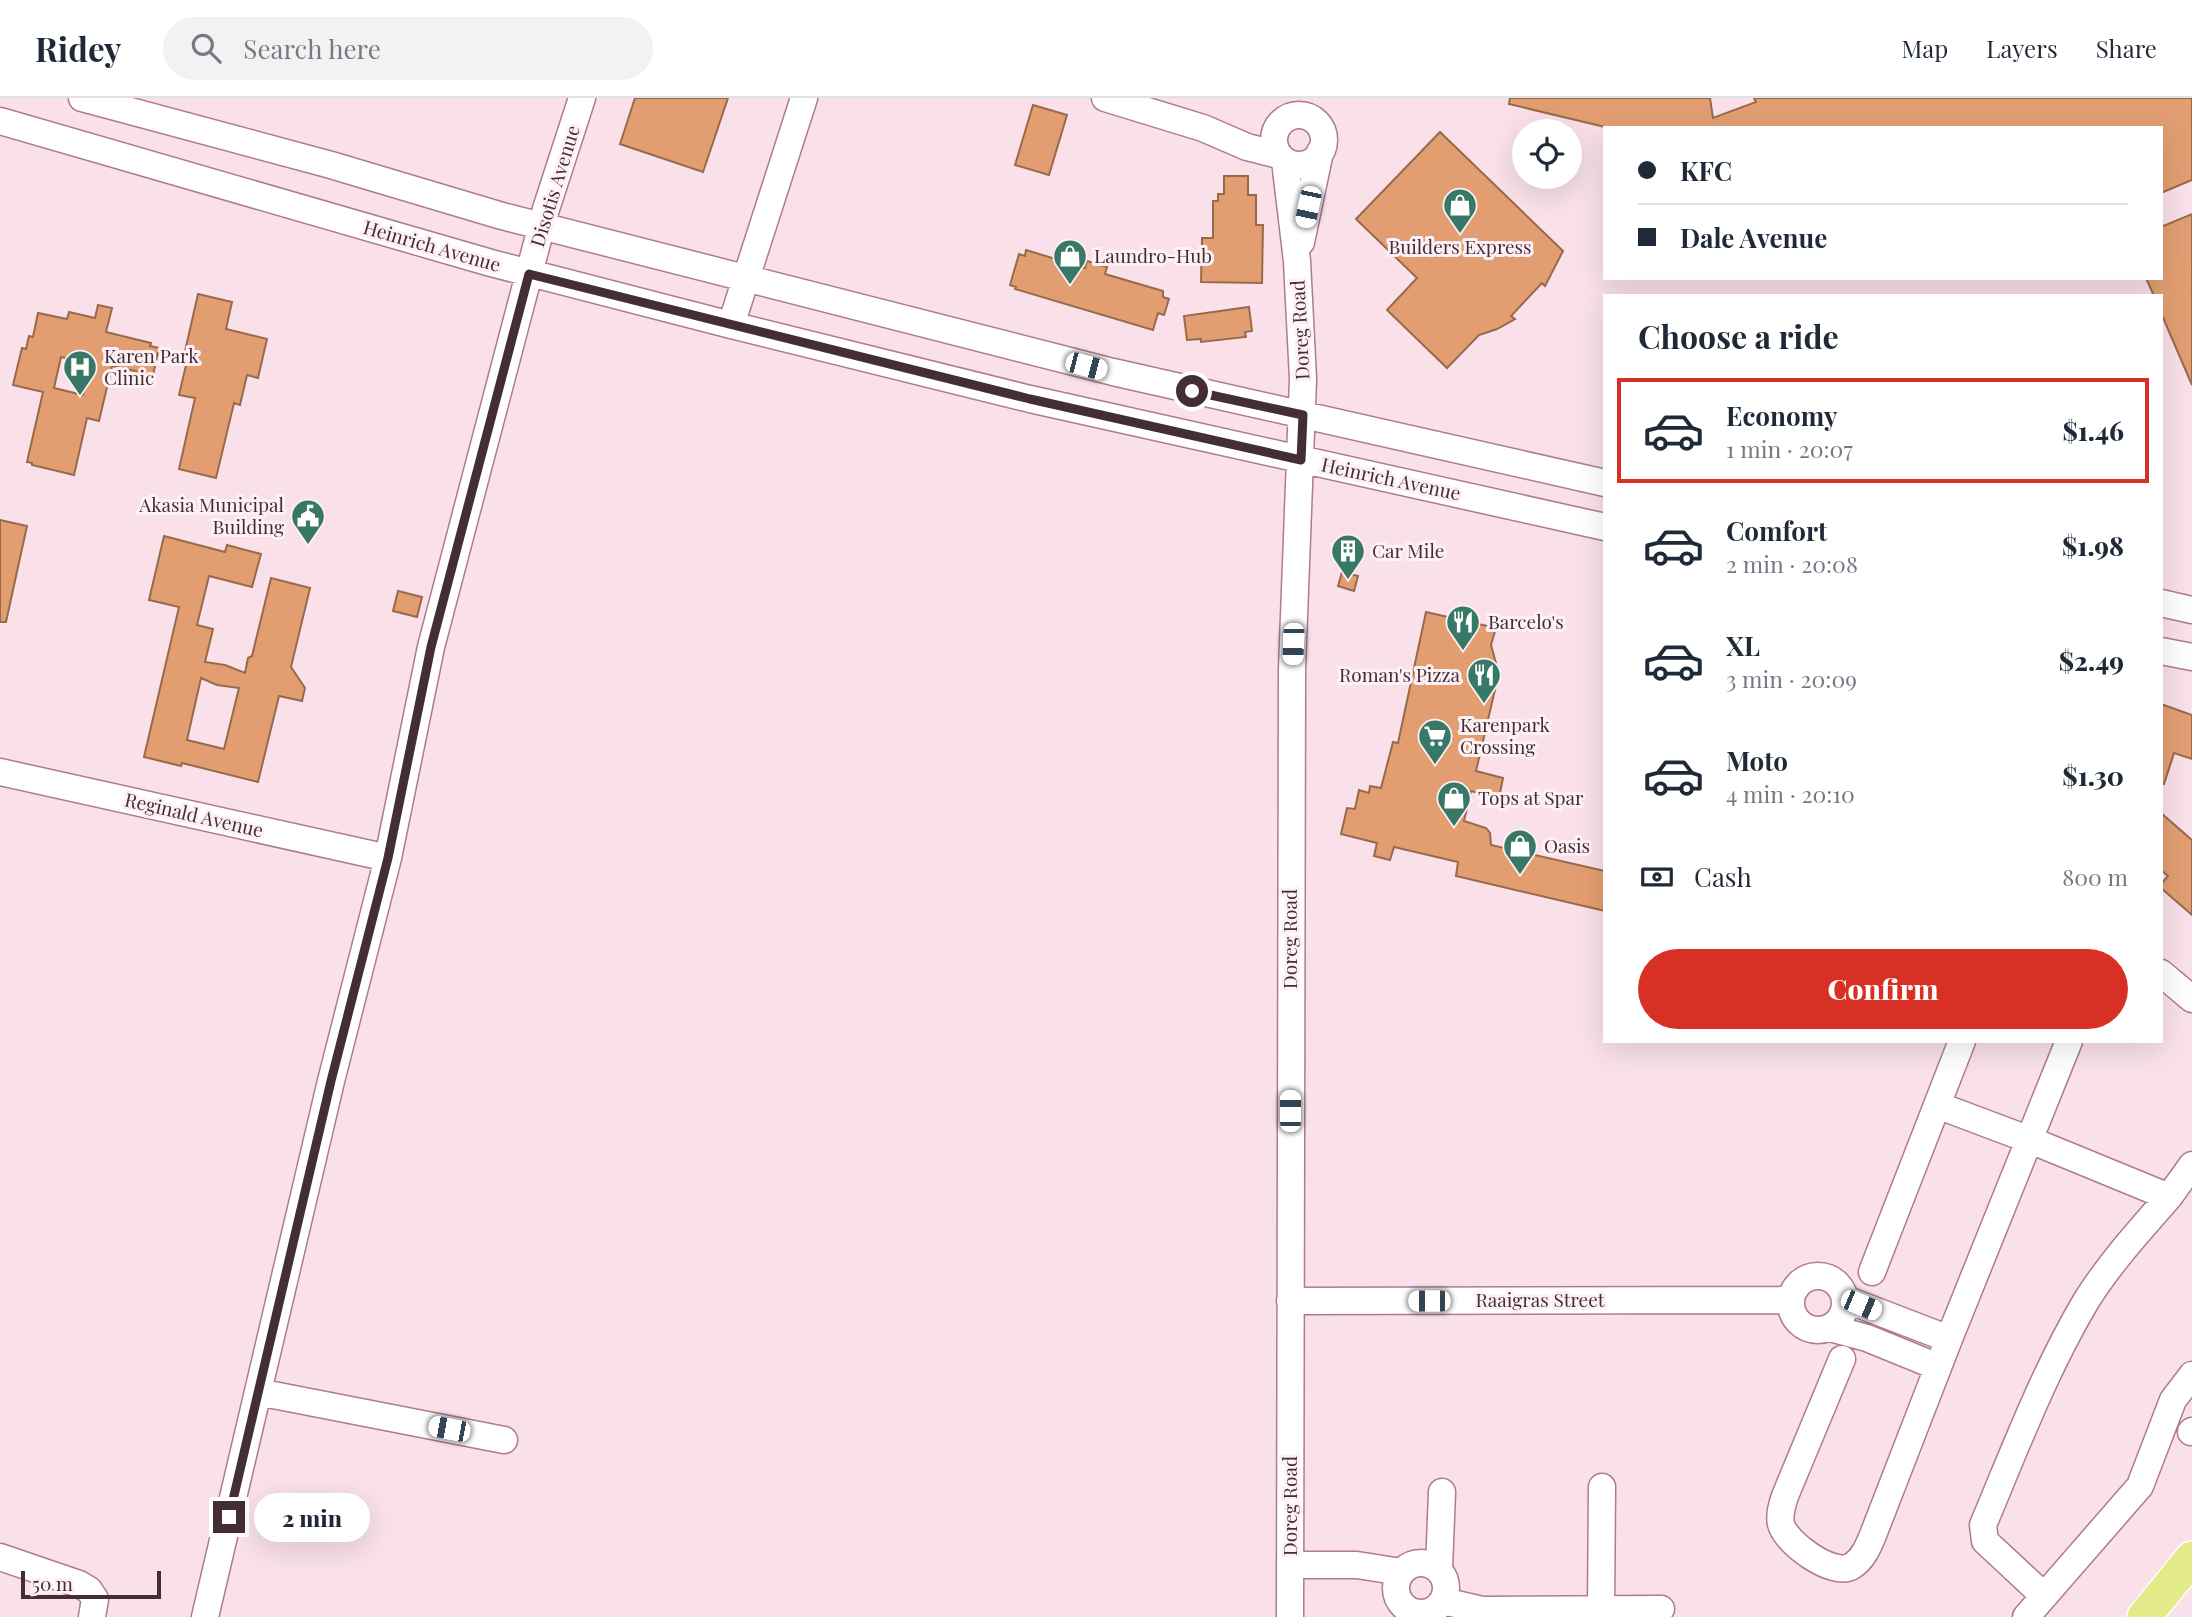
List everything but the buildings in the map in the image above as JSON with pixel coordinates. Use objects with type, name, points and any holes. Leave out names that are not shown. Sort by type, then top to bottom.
[{"type":"main road","points":[[2144,1617],[2192,1558]]},
{"type":"street","points":[[82,98],[331,164],[502,216],[1113,372],[1603,483]]},
{"type":"street","name":"Disotis Avenue","points":[[205,1617],[331,1081],[388,858],[431,647],[542,226],[582,98]]},
{"type":"street","points":[[731,325],[804,98]]},
{"type":"street","points":[[1105,98],[1203,128],[1300,165],[1308,163],[1320,152]]},
{"type":"street","points":[[1203,128],[1240,129],[1293,111]]},
{"type":"street","name":"Doreg Road","points":[[1290,1617],[1290,787],[1292,669],[1303,415],[1297,261],[1282,158],[1274,139],[1293,111],[1316,122],[1323,137],[1297,261]]},
{"type":"street","name":"Heinrich Avenue","points":[[0,121],[529,274],[1030,399],[1603,527]]},
{"type":"street","points":[[1298,518],[1316,490],[1326,480],[1350,471]]},
{"type":"street","points":[[2163,603],[2192,610]]},
{"type":"street","points":[[2163,651],[2192,657]]},
{"type":"street","name":"Reginald Avenue","points":[[0,772],[388,858]]},
{"type":"street","points":[[2163,975],[2192,999]]},
{"type":"street","points":[[1872,1272],[1961,1043]]},
{"type":"street","points":[[1842,1359],[1785,1496],[1781,1516],[1781,1525],[1786,1533],[1823,1565],[1835,1569],[1845,1569],[1864,1555],[2068,1043]]},
{"type":"street","points":[[1937,1105],[2169,1197]]},
{"type":"street","points":[[2044,1596],[1990,1547],[1984,1536],[1983,1524],[2049,1372],[2087,1300],[2192,1165]]},
{"type":"street","points":[[1829,1328],[1842,1316],[1845,1299],[1843,1292],[1830,1278],[1811,1276],[1799,1282],[1790,1300],[1794,1316],[1799,1323],[1813,1330],[1829,1328],[1867,1338],[1938,1367]]},
{"type":"street","points":[[1845,1299],[1949,1339]]},
{"type":"street","name":"Raaigras Street","points":[[1290,1301],[1790,1300]]},
{"type":"street","points":[[2026,1617],[2140,1486],[2172,1400],[2192,1376]]},
{"type":"street","points":[[258,1392],[504,1440]]},
{"type":"street","points":[[1601,1610],[1602,1487]]},
{"type":"street","points":[[1439,1569],[1432,1564],[1415,1563],[1401,1572],[1395,1588],[1407,1613],[1431,1611],[1443,1601],[1446,1584],[1439,1569],[1442,1492]]},
{"type":"street","points":[[0,1557],[84,1586],[95,1599],[92,1617]]},
{"type":"street","points":[[1290,1565],[1357,1565],[1401,1572]]},
{"type":"street","points":[[1443,1601],[1482,1610],[1661,1609]]},
{"type":"place","name":"Builders Express","points":[[1460,235]]},
{"type":"place","name":"Laundro-Hub","points":[[1070,286]]},
{"type":"place","name":"Karen Park Clinic","points":[[80,397]]},
{"type":"place","name":"Akasia Municipal Building","points":[[308,546]]},
{"type":"place","name":"Car Mile","points":[[1348,581]]},
{"type":"place","name":"Barcelo's","points":[[1463,652]]},
{"type":"place","name":"Roman's Pizza","points":[[1484,705]]},
{"type":"place","name":"Karenpark Crossing","points":[[1435,766]]},
{"type":"place","name":"Tops at Spar","points":[[1454,828]]},
{"type":"place","name":"Oasis","points":[[1520,876]]},
{"type":"route","points":[[229,1517],[331,1081],[388,858],[431,647],[529,274],[1030,399],[1301,460],[1303,415],[1192,391]]}]
